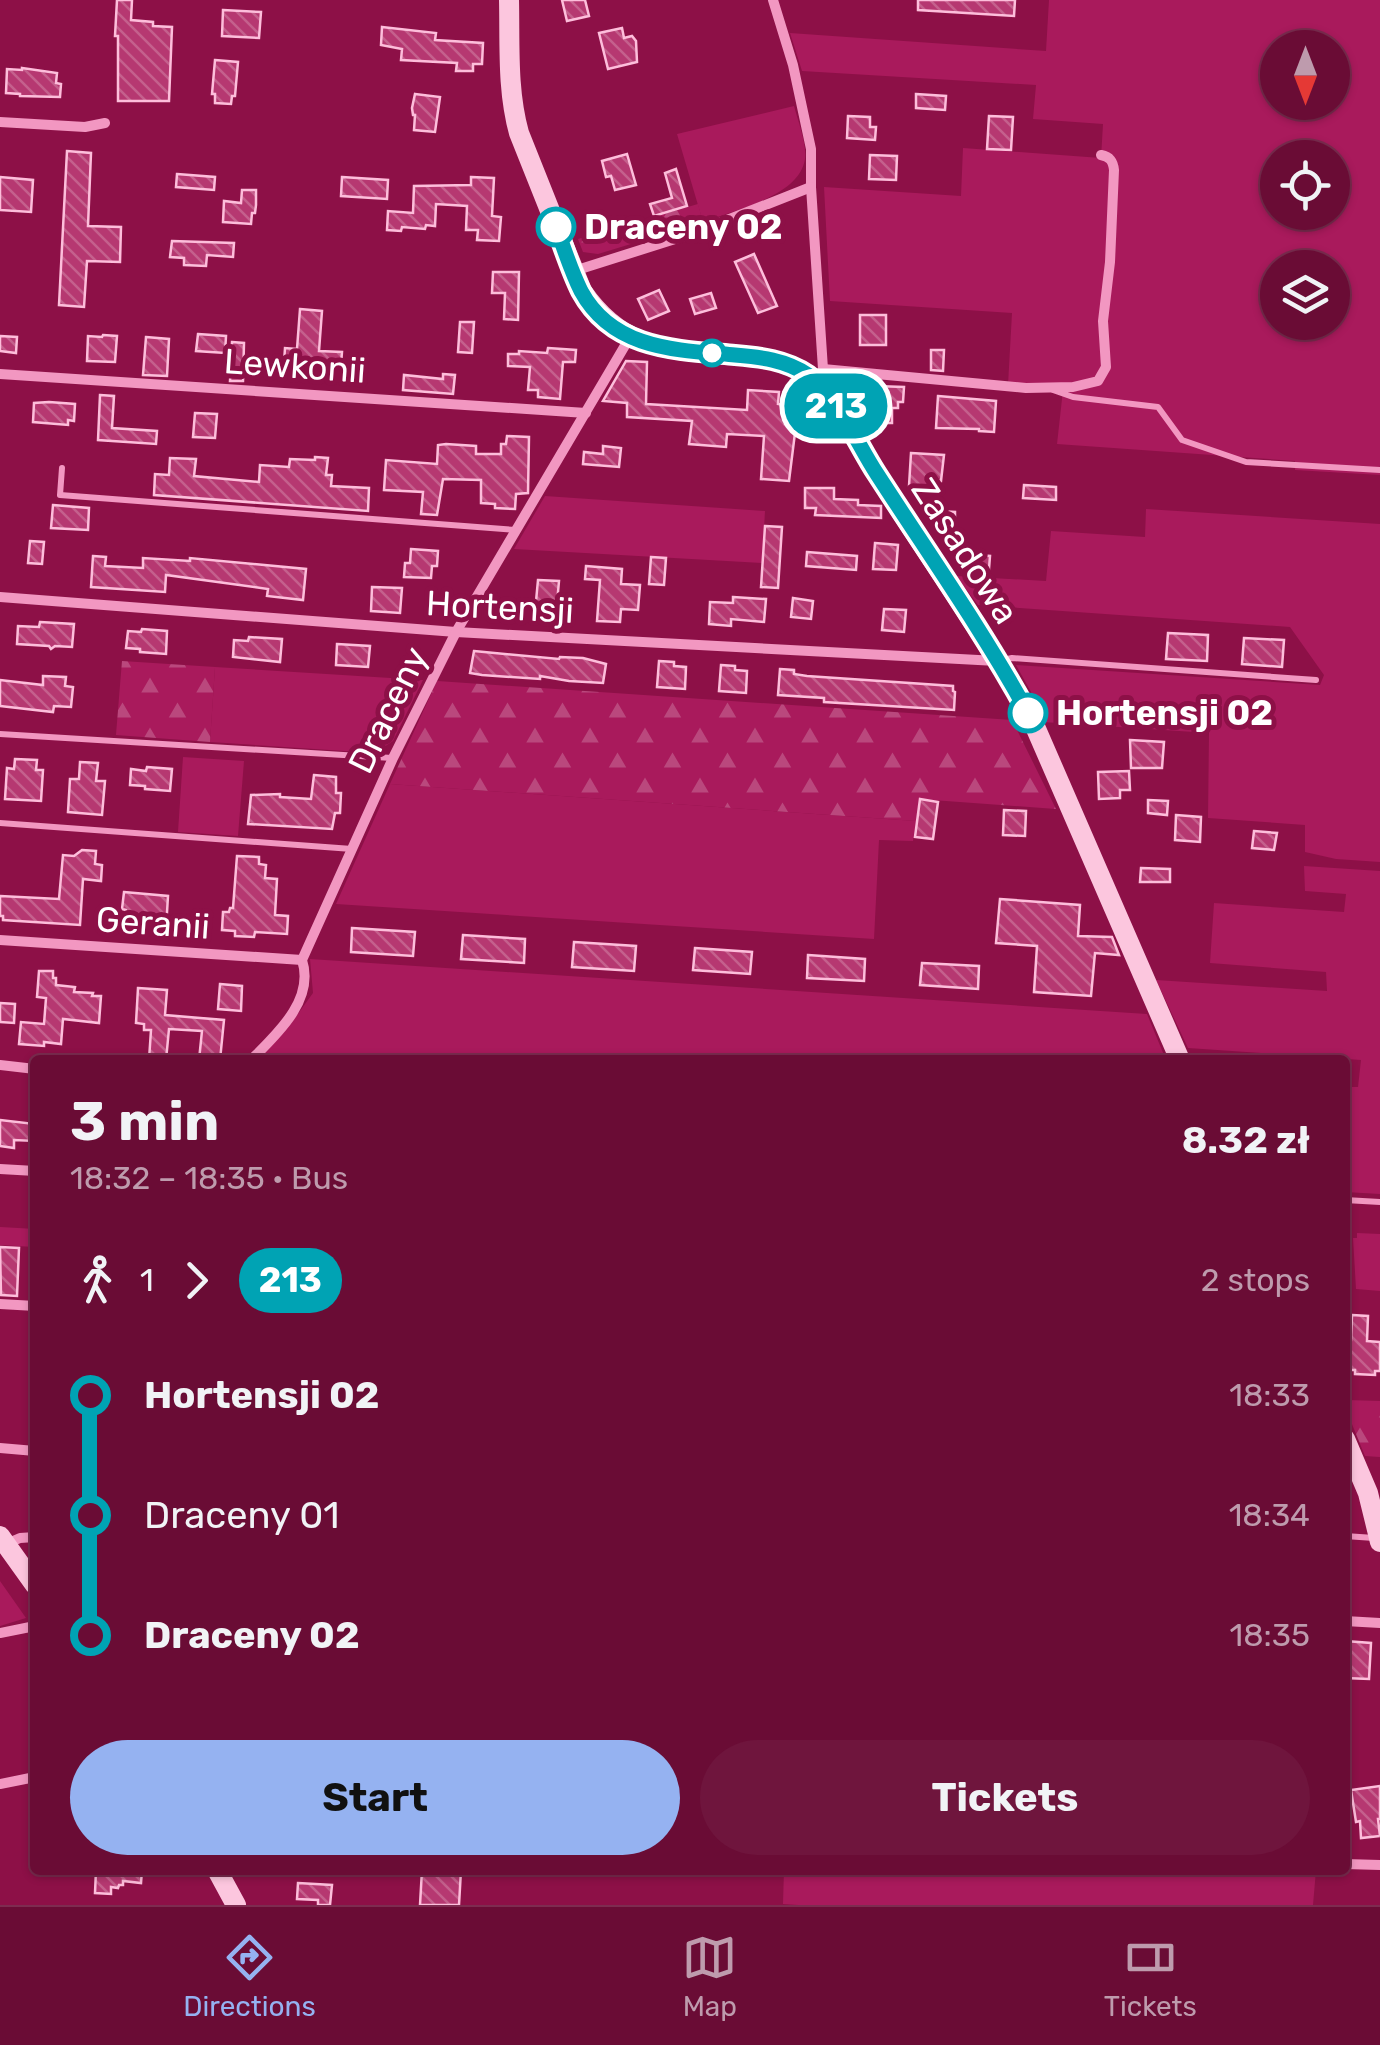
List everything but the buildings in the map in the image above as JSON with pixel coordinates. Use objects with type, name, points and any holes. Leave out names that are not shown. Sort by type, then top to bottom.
[{"type":"street","name":"Zasadowa","points":[[509,0],[514,117],[582,291],[609,324],[630,338],[677,350],[779,361],[807,374],[819,375],[1030,714],[1178,1055]]},
{"type":"street","points":[[773,0],[812,149],[819,375],[1026,388],[1098,382],[1106,367],[1103,321],[1114,170],[1113,163],[1102,154]]},
{"type":"street","points":[[0,122],[85,128],[105,123]]},
{"type":"street","points":[[574,271],[812,188]]},
{"type":"street","name":"Draceny","points":[[255,1055],[299,1002],[306,983],[302,960],[393,758],[456,632],[630,338]]},
{"type":"street","name":"Lewkonii","points":[[0,374],[586,413]]},
{"type":"street","name":"Hortensji","points":[[0,597],[456,632],[998,661]]},
{"type":"street","name":"Geranii","points":[[0,940],[302,960]]},
{"type":"street","points":[[0,1065],[30,1068]]},
{"type":"street","points":[[0,1168],[30,1171]]},
{"type":"street","points":[[0,1304],[30,1306]]},
{"type":"street","points":[[0,1448],[30,1450]]},
{"type":"street","points":[[1350,1451],[1368,1493],[1380,1539]]},
{"type":"street","points":[[30,1537],[3,1540],[30,1579]]},
{"type":"street","points":[[1350,1621],[1380,1623]]},
{"type":"street","points":[[0,1633],[30,1627]]},
{"type":"street","points":[[0,1784],[30,1778]]},
{"type":"street","points":[[1350,1864],[1380,1866]]},
{"type":"street","points":[[220,1875],[236,1905]]},
{"type":"lane","points":[[1047,388],[1073,397],[1158,407],[1182,440],[1246,462],[1380,470]]},
{"type":"lane","points":[[62,468],[60,495],[516,530]]},
{"type":"lane","points":[[998,661],[1012,658],[1316,680]]},
{"type":"lane","points":[[0,734],[393,758]]},
{"type":"lane","points":[[0,823],[353,849]]},
{"type":"lane","points":[[1350,1200],[1380,1202]]},
{"type":"lane","points":[[1350,1536],[1380,1539]]},
{"type":"green space","points":[[1049,0],[1380,0],[1380,475],[1295,470],[1295,461],[1057,444],[1063,390],[1008,385],[1012,313],[830,301],[824,187],[961,196],[963,148],[1101,158],[1103,124],[1033,119],[1036,85],[802,71],[790,33],[1046,51]]},
{"type":"green space","points":[[794,106],[805,146],[800,172],[791,183],[763,200],[703,222],[677,134]]},
{"type":"green space","points":[[698,204],[703,222],[598,254],[583,252],[578,239]]},
{"type":"green space","points":[[545,496],[765,511],[762,563],[514,549]]},
{"type":"green space","points":[[1146,509],[1380,524],[1380,862],[1305,852],[1305,825],[1208,818],[1209,733],[1043,722],[1016,665],[1320,685],[1324,675],[1290,627],[978,605],[956,576],[1046,581],[1051,531],[1145,537]]},
{"type":"green space","points":[[122,661],[215,667],[210,742],[116,735]]},
{"type":"green space","points":[[215,667],[423,680],[393,741],[375,753],[210,742]]},
{"type":"green space","points":[[437,681],[1012,720],[1056,809],[919,799],[916,821],[390,784]]},
{"type":"green space","points":[[183,757],[244,761],[238,836],[178,832]]},
{"type":"green space","points":[[390,784],[916,821],[913,841],[879,840],[874,939],[336,904]]},
{"type":"green space","points":[[1304,866],[1380,871],[1380,1194],[1350,1192],[1350,1087],[1358,1087],[1361,1060],[1350,1059],[1350,1055],[1188,1048],[1156,980],[1327,991],[1326,972],[1210,963],[1214,903],[1344,912],[1346,894],[1305,891]]},
{"type":"green space","points":[[310,959],[1147,1014],[1164,1055],[262,1055],[313,993]]},
{"type":"green space","points":[[0,1227],[30,1229],[30,1247],[0,1245]]},
{"type":"green space","points":[[1357,1233],[1380,1234],[1380,1291],[1356,1289],[1353,1238],[1357,1238]]},
{"type":"green space","points":[[1350,1400],[1380,1401],[1380,1457],[1365,1456],[1350,1419]]},
{"type":"green space","points":[[0,1581],[26,1618],[0,1626]]},
{"type":"green space","points":[[784,1875],[1316,1875],[1313,1905],[783,1904]]},
{"type":"bus line","name":"213","points":[[556,227],[582,291],[609,324],[630,338],[677,350],[779,361],[816,382],[839,410],[1028,713]]},
{"type":"place","name":"Draceny 02","points":[[556,227]]},
{"type":"place","name":"Hortensji 02","points":[[1028,713]]}]
